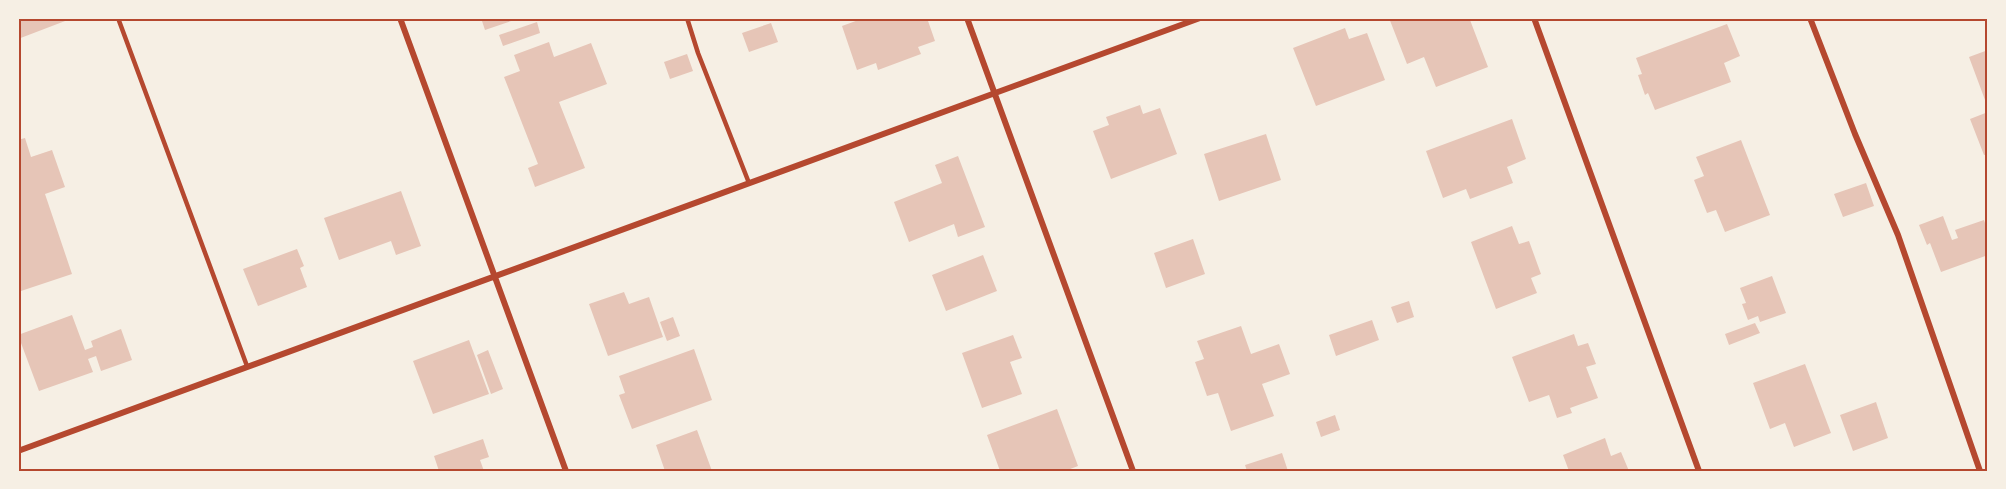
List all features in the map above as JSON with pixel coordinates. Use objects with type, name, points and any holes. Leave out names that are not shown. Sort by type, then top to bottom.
[{"type":"street","points":[[400,18],[566,471]]},
{"type":"street","points":[[967,18],[1133,471]]},
{"type":"street","points":[[18,451],[1200,18]]},
{"type":"street","points":[[1534,18],[1699,471]]},
{"type":"street","points":[[1810,18],[1855,134],[1898,235],[1980,471]]},
{"type":"lane","points":[[118,18],[247,366]]},
{"type":"lane","points":[[687,18],[698,53],[748,183]]},
{"type":"building","points":[[18,18],[73,18],[18,39]]},
{"type":"building","points":[[481,18],[520,18],[485,30]]},
{"type":"building","points":[[864,18],[927,18],[935,41],[918,47],[921,54],[878,70],[876,63],[857,70],[842,26]]},
{"type":"building","points":[[1389,18],[1473,18],[1470,20],[1488,67],[1436,87],[1424,57],[1407,64]]},
{"type":"building","points":[[537,22],[540,33],[503,46],[499,35]]},
{"type":"building","points":[[771,23],[778,42],[749,52],[742,33]]},
{"type":"building","points":[[1727,24],[1740,56],[1724,63],[1731,82],[1655,110],[1648,93],[1645,95],[1638,75],[1642,74],[1636,58]]},
{"type":"building","points":[[1345,28],[1349,39],[1367,33],[1385,80],[1316,106],[1293,48]]},
{"type":"building","points":[[549,42],[554,57],[591,43],[607,84],[559,102],[585,168],[535,187],[528,168],[538,164],[504,77],[520,71],[514,55]]},
{"type":"building","points":[[1988,50],[1988,108],[1969,57]]},
{"type":"building","points":[[687,54],[693,71],[670,79],[664,62]]},
{"type":"building","points":[[1140,105],[1143,114],[1160,108],[1177,154],[1111,179],[1093,131],[1109,125],[1106,117]]},
{"type":"building","points":[[1988,112],[1988,154],[1984,155],[1970,119]]},
{"type":"building","points":[[1512,119],[1526,159],[1507,167],[1513,183],[1470,199],[1466,189],[1443,198],[1426,151]]},
{"type":"building","points":[[1266,134],[1281,180],[1219,201],[1204,154]]},
{"type":"building","points":[[25,138],[31,157],[52,150],[65,187],[45,194],[72,274],[18,292],[18,140]]},
{"type":"building","points":[[1741,140],[1770,215],[1725,232],[1716,210],[1707,213],[1694,180],[1704,176],[1696,157]]},
{"type":"building","points":[[958,156],[985,227],[958,237],[954,224],[909,242],[894,202],[942,183],[935,165]]},
{"type":"building","points":[[1866,183],[1874,206],[1843,217],[1834,194]]},
{"type":"building","points":[[401,191],[421,246],[396,255],[391,241],[339,260],[324,218]]},
{"type":"building","points":[[1943,216],[1952,240],[1958,238],[1955,230],[1984,220],[1988,232],[1988,255],[1941,272],[1930,243],[1927,245],[1919,225]]},
{"type":"building","points":[[1512,226],[1519,244],[1529,241],[1541,274],[1531,278],[1537,293],[1496,309],[1471,242]]},
{"type":"building","points":[[1193,239],[1205,274],[1166,288],[1154,253]]},
{"type":"building","points":[[297,249],[304,266],[300,268],[307,287],[258,306],[243,269]]},
{"type":"building","points":[[983,255],[997,291],[946,311],[932,275]]},
{"type":"building","points":[[1772,276],[1786,313],[1760,322],[1758,316],[1748,320],[1742,304],[1746,303],[1740,288]]},
{"type":"building","points":[[624,292],[629,304],[649,297],[663,337],[608,356],[589,304]]},
{"type":"building","points":[[1409,301],[1414,317],[1397,323],[1391,307]]},
{"type":"building","points":[[72,315],[85,350],[93,347],[91,341],[121,329],[132,360],[101,371],[96,356],[88,359],[93,372],[39,391],[18,335]]},
{"type":"building","points":[[673,317],[680,336],[667,341],[660,322]]},
{"type":"building","points":[[1372,320],[1379,340],[1336,356],[1329,335]]},
{"type":"building","points":[[1755,323],[1760,333],[1729,345],[1725,334]]},
{"type":"building","points":[[1241,326],[1251,354],[1279,344],[1290,374],[1262,384],[1274,416],[1231,431],[1218,393],[1207,396],[1195,362],[1204,359],[1197,341]]},
{"type":"building","points":[[1574,334],[1578,346],[1588,343],[1596,364],[1586,367],[1598,398],[1570,408],[1572,413],[1557,418],[1549,395],[1529,402],[1512,357]]},
{"type":"building","points":[[1013,335],[1022,358],[1010,362],[1022,394],[982,408],[962,353]]},
{"type":"building","points":[[469,340],[489,394],[433,414],[413,361]]},
{"type":"building","points":[[694,349],[712,400],[632,429],[619,395],[625,393],[619,376]]},
{"type":"building","points":[[488,350],[503,389],[491,394],[477,355]]},
{"type":"building","points":[[1805,364],[1831,433],[1794,447],[1785,423],[1770,429],[1753,383]]},
{"type":"building","points":[[1876,402],[1888,438],[1853,451],[1840,415]]},
{"type":"building","points":[[1057,409],[1078,466],[1065,471],[1000,471],[987,435]]},
{"type":"building","points":[[1335,415],[1340,430],[1321,437],[1316,422]]},
{"type":"building","points":[[697,430],[712,471],[665,471],[656,445]]},
{"type":"building","points":[[1605,438],[1611,456],[1621,452],[1629,471],[1569,471],[1563,455]]},
{"type":"building","points":[[483,439],[489,457],[480,460],[484,471],[439,471],[434,456]]},
{"type":"building","points":[[1282,453],[1288,471],[1247,471],[1245,465]]}]
